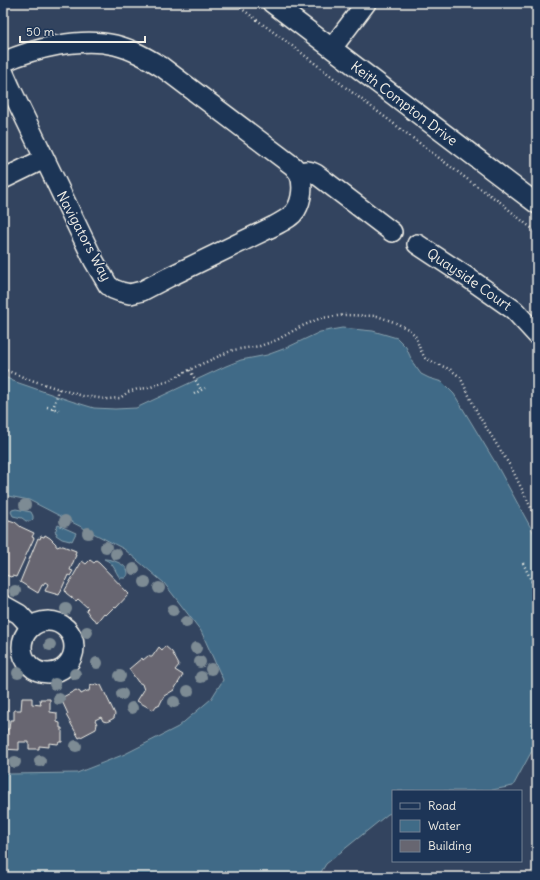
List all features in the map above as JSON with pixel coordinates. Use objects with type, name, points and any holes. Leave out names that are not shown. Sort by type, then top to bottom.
[{"type":"street","name":"Keith Compton Drive","points":[[272,3],[537,204]]},
{"type":"street","points":[[332,48],[366,3]]},
{"type":"street","points":[[3,62],[18,55],[32,51],[58,45],[79,43],[114,45],[139,54],[162,67],[293,166],[299,173],[305,170],[316,174],[392,232]]},
{"type":"street","name":"Navigators Way","points":[[3,71],[10,89],[94,261],[108,285],[121,292],[130,294],[142,291],[288,218],[296,210],[302,191],[299,173]]},
{"type":"street","points":[[3,178],[44,159]]},
{"type":"street","name":"Quayside Court","points":[[416,244],[514,310],[537,335]]},
{"type":"street","points":[[3,605],[20,614],[31,627]]},
{"type":"path","points":[[234,3],[471,182],[500,202],[537,232]]},
{"type":"path","points":[[3,369],[28,379],[83,396],[107,399],[120,398],[128,392],[148,388],[161,383],[233,350],[260,346],[277,340],[320,318],[345,315],[377,316],[408,329],[415,335],[425,358],[451,370],[460,377],[480,416],[512,469],[537,520]]},
{"type":"path","points":[[190,370],[201,390]]},
{"type":"path","points":[[194,394],[205,388]]},
{"type":"path","points":[[53,409],[59,389]]},
{"type":"path","points":[[47,407],[59,410]]},
{"type":"path","points":[[523,563],[535,588]]},
{"type":"path","points":[[531,581],[537,579]]},
{"type":"water","points":[[342,328],[373,331],[397,338],[406,347],[413,363],[421,374],[442,382],[454,394],[495,462],[537,539],[537,746],[534,747],[513,786],[492,790],[392,790],[392,813],[388,814],[326,864],[318,877],[3,877],[3,772],[10,774],[77,773],[125,754],[178,727],[211,699],[223,680],[201,631],[164,583],[124,549],[29,500],[3,495],[3,376],[13,381],[94,408],[136,408],[226,366],[241,360],[267,355],[320,332]]},
{"type":"water","points":[[16,509],[31,512],[33,519],[31,521],[26,521],[22,518],[13,516],[11,512],[12,510]]},
{"type":"water","points":[[58,525],[76,533],[72,541],[62,539],[56,535],[57,533],[55,532]]},
{"type":"water","points":[[104,559],[122,564],[128,571],[127,576],[125,578],[120,578],[112,565]]},
{"type":"building","points":[[4,520],[15,522],[21,527],[34,533],[32,537],[34,538],[16,577],[3,574]]},
{"type":"building","points":[[45,535],[56,544],[56,546],[63,546],[76,551],[76,555],[70,570],[73,571],[70,576],[68,575],[59,595],[45,591],[48,584],[45,582],[38,593],[20,582],[38,538],[40,539],[41,536],[44,537]]},
{"type":"building","points":[[90,560],[94,563],[96,561],[99,563],[129,594],[116,608],[114,607],[106,615],[104,613],[97,622],[86,610],[88,608],[78,599],[76,601],[66,593],[65,590],[82,561],[86,564]]},
{"type":"building","points":[[165,646],[172,652],[179,665],[175,670],[183,675],[174,690],[164,696],[159,706],[157,705],[153,710],[137,701],[144,690],[142,684],[138,682],[129,669],[142,658],[143,660],[148,656],[152,657],[159,647],[162,650]]},
{"type":"building","points":[[96,684],[101,685],[115,714],[114,718],[107,722],[103,721],[101,717],[95,720],[97,724],[96,729],[79,738],[66,715],[68,714],[62,701],[63,697],[76,690],[81,694],[89,691],[90,686]]},
{"type":"building","points":[[22,698],[32,698],[32,704],[41,705],[40,699],[50,699],[50,712],[57,713],[57,722],[60,723],[60,728],[62,728],[62,742],[59,742],[58,744],[49,743],[49,747],[39,746],[39,749],[29,749],[29,742],[19,742],[19,750],[3,749],[3,735],[6,735],[7,729],[9,729],[10,720],[14,720],[14,710],[21,710]]},
{"type":"building","points":[[3,702],[6,704],[4,707],[8,710],[3,718]]}]
